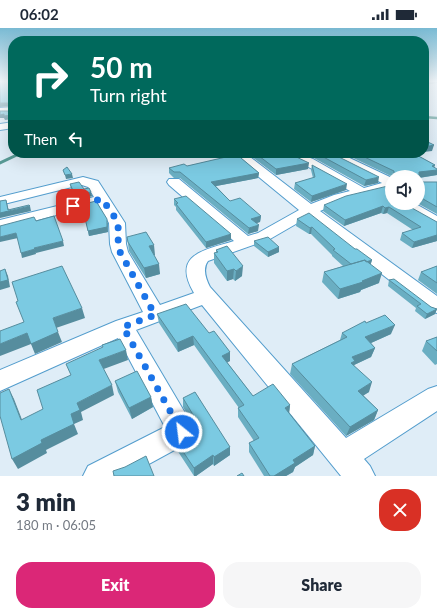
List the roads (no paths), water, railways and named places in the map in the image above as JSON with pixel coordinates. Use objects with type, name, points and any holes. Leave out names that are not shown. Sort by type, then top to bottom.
[{"type":"street","points":[[299,158],[362,192]]},
{"type":"street","points":[[340,158],[385,180]]},
{"type":"street","points":[[246,160],[274,185],[310,210],[389,273],[437,306]]},
{"type":"street","points":[[0,201],[83,181],[90,182],[95,186],[117,222],[119,227],[117,244],[120,252],[155,315]]},
{"type":"street","points":[[174,182],[245,242]]},
{"type":"street","points":[[360,476],[206,296],[195,273],[198,261],[211,254],[273,232],[310,210],[339,198],[385,186]]},
{"type":"street","points":[[376,188],[385,193]]},
{"type":"street","points":[[0,225],[102,199]]},
{"type":"street","points":[[416,210],[437,222]]},
{"type":"street","points":[[0,381],[123,327],[206,296]]},
{"type":"street","points":[[98,476],[182,432],[123,327]]},
{"type":"street","points":[[343,456],[437,397]]},
{"type":"waterway","points":[[429,117],[437,118]]},
{"type":"waterway","points":[[0,163],[10,158]]}]
